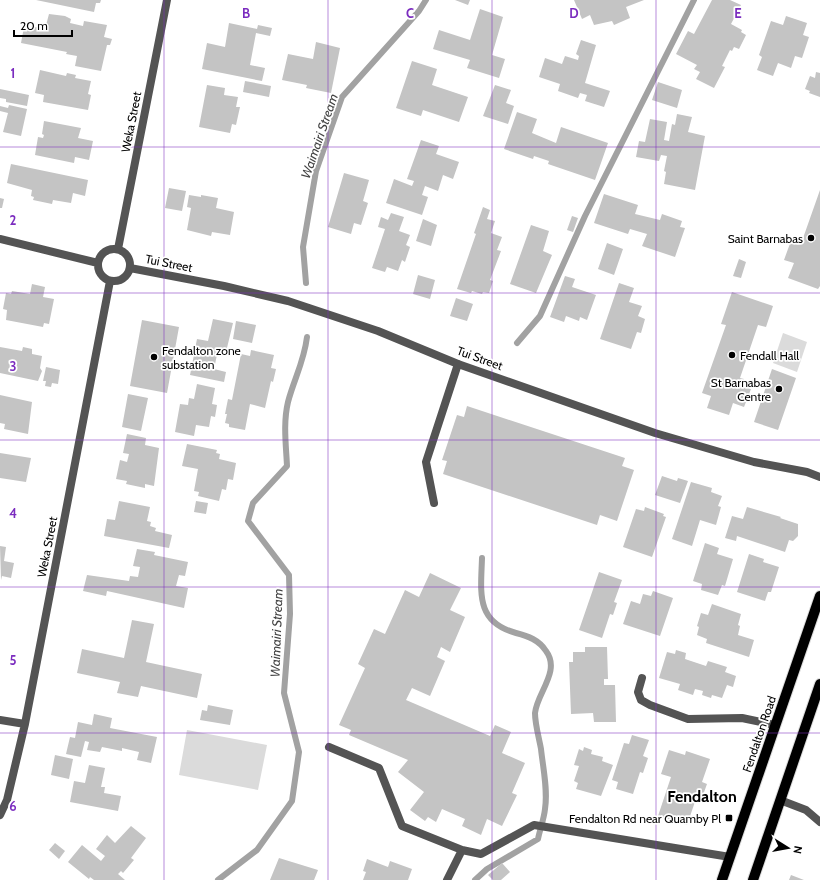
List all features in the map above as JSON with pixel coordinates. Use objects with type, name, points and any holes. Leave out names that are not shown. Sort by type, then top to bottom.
[{"type":"main road","name":"Fendalton Road","points":[[722,880],[820,596]]},
{"type":"main road","points":[[753,880],[820,684]]},
{"type":"street","name":"Weka Street","points":[[118,249],[167,0]]},
{"type":"street","points":[[0,239],[98,263]]},
{"type":"street","points":[[118,249],[123,251],[130,258],[129,273],[121,280],[110,281],[99,272],[98,263],[103,253],[107,250],[118,249]]},
{"type":"street","name":"Tui Street","points":[[130,268],[224,286],[288,301],[378,331],[458,364],[654,432],[754,462],[807,472],[820,477]]},
{"type":"street","name":"Weka Street","points":[[0,815],[7,800],[25,724],[110,281]]},
{"type":"street","points":[[434,503],[426,462],[458,364]]},
{"type":"street","points":[[642,678],[638,692],[641,700],[662,710],[688,719],[742,718],[775,725]]},
{"type":"street","points":[[0,720],[25,724]]},
{"type":"street","points":[[329,747],[379,768],[402,826],[462,850],[481,854],[534,825],[730,857]]},
{"type":"street","points":[[780,800],[806,810],[820,822]]},
{"type":"street","points":[[447,880],[462,850]]},
{"type":"shaded area","points":[[783,333],[807,342],[797,372],[773,363]]},
{"type":"shaded area","points":[[187,730],[267,745],[258,790],[179,775]]},
{"type":"building","points":[[36,0],[101,0],[100,3],[96,3],[94,12]]},
{"type":"building","points":[[455,0],[470,0],[468,5]]},
{"type":"building","points":[[574,0],[644,0],[626,7],[630,18],[614,25],[612,21],[594,25],[590,15],[582,19]]},
{"type":"building","points":[[712,0],[730,0],[741,5],[731,24],[742,30],[741,32],[746,35],[739,49],[734,47],[732,51],[730,50],[722,66],[725,67],[714,88],[696,79],[700,72],[694,69],[697,65],[676,54],[688,31],[694,34]]},
{"type":"building","points":[[480,9],[503,17],[492,55],[505,59],[499,78],[467,68],[470,60],[433,49],[439,30],[470,40]]},
{"type":"building","points":[[49,14],[65,16],[71,19],[70,23],[83,26],[84,21],[107,25],[104,37],[112,39],[110,45],[107,45],[101,71],[75,66],[77,56],[66,54],[67,52],[21,43],[24,27],[31,28],[31,26],[45,29]]},
{"type":"building","points":[[786,16],[807,23],[803,35],[809,37],[802,58],[795,56],[791,68],[778,63],[773,76],[757,70],[762,57],[759,55],[771,21],[783,25]]},
{"type":"building","points":[[229,23],[257,29],[258,25],[272,28],[270,36],[256,33],[250,65],[265,68],[262,81],[202,69],[207,43],[225,47]]},
{"type":"building","points":[[581,40],[596,45],[585,83],[610,91],[604,107],[585,101],[587,95],[580,93],[578,98],[558,91],[560,84],[539,77],[545,58],[562,64],[565,56],[578,60],[579,56],[576,54]]},
{"type":"building","points":[[316,42],[340,48],[331,93],[306,88],[307,85],[282,80],[288,54],[313,59]]},
{"type":"building","points":[[412,61],[437,69],[432,85],[468,97],[459,122],[423,110],[421,116],[396,108]]},
{"type":"building","points":[[40,70],[66,76],[67,73],[76,75],[75,78],[91,81],[88,94],[91,95],[88,110],[43,102],[44,95],[35,93]]},
{"type":"building","points":[[816,72],[820,73],[820,97],[809,93],[810,91],[805,89],[810,76],[815,78]]},
{"type":"building","points":[[245,81],[271,86],[269,97],[243,92]]},
{"type":"building","points":[[658,82],[682,90],[677,108],[652,100]]},
{"type":"building","points":[[207,85],[225,88],[224,95],[238,97],[236,107],[240,107],[236,125],[232,124],[230,133],[199,127]]},
{"type":"building","points":[[495,85],[511,90],[506,103],[514,106],[508,124],[483,116]]},
{"type":"building","points":[[0,89],[29,95],[27,106],[6,102],[6,99],[0,98]]},
{"type":"building","points":[[9,105],[27,109],[21,136],[3,132],[8,113],[0,111],[0,106],[8,108]]},
{"type":"building","points":[[517,112],[537,119],[532,133],[556,143],[561,127],[608,143],[595,180],[548,164],[549,161],[534,156],[533,159],[504,149]]},
{"type":"building","points":[[677,114],[692,117],[688,132],[705,136],[695,190],[664,184],[666,172],[664,171],[667,156],[661,155],[659,161],[636,157],[639,141],[645,142],[650,119],[667,122],[664,140],[669,141],[672,124],[675,125]]},
{"type":"building","points":[[44,121],[81,128],[78,138],[93,141],[89,160],[75,157],[74,163],[35,155],[38,137],[43,138],[44,135],[42,134]]},
{"type":"building","points":[[421,140],[439,146],[436,154],[459,162],[453,179],[443,175],[438,191],[425,186],[422,195],[428,197],[422,215],[386,203],[394,179],[412,186],[414,181],[407,179]]},
{"type":"building","points":[[11,164],[88,180],[85,196],[73,193],[71,203],[53,200],[52,204],[33,200],[34,197],[31,196],[32,190],[7,183]]},
{"type":"building","points":[[344,173],[369,180],[363,201],[368,203],[361,225],[354,223],[351,234],[328,227]]},
{"type":"building","points":[[169,188],[186,191],[182,211],[165,208]]},
{"type":"building","name":"Saint Barnabas","points":[[820,190],[820,286],[818,289],[788,278],[794,263],[784,260],[792,238],[802,241]]},
{"type":"building","points":[[604,194],[638,205],[635,214],[660,220],[662,214],[682,221],[680,227],[685,228],[675,257],[642,246],[647,234],[630,229],[628,234],[594,223]]},
{"type":"building","points":[[189,195],[201,197],[201,195],[218,198],[216,208],[234,212],[230,235],[212,232],[211,236],[187,230],[191,208],[187,207]]},
{"type":"building","points":[[0,198],[4,199],[2,208],[0,208]]},
{"type":"building","points":[[483,207],[490,210],[487,219],[495,221],[491,233],[502,237],[497,250],[501,251],[490,280],[493,281],[489,293],[483,292],[482,294],[457,289],[476,234],[474,233]]},
{"type":"building","points":[[391,213],[404,217],[399,231],[410,235],[406,245],[410,247],[405,262],[402,260],[398,271],[387,267],[385,272],[372,268],[385,229],[378,227],[381,217],[388,220]]},
{"type":"building","points":[[572,216],[578,218],[573,232],[567,230]]},
{"type":"building","points":[[423,219],[437,225],[431,246],[416,241]]},
{"type":"building","points":[[531,225],[549,231],[543,251],[552,255],[536,293],[510,284]]},
{"type":"building","points":[[607,243],[623,249],[614,275],[598,269]]},
{"type":"building","points":[[739,259],[746,262],[741,278],[733,276]]},
{"type":"building","points":[[418,275],[435,280],[430,299],[413,294]]},
{"type":"building","points":[[565,276],[575,279],[572,287],[596,295],[587,320],[580,317],[579,321],[566,316],[564,322],[550,317]]},
{"type":"building","points":[[619,283],[634,288],[629,302],[642,306],[638,316],[645,319],[641,333],[637,332],[631,349],[600,339]]},
{"type":"building","points":[[32,284],[45,287],[43,297],[54,299],[49,324],[44,323],[43,327],[6,320],[7,310],[3,309],[6,293],[11,294],[12,291],[30,294]]},
{"type":"building","name":"Fendall Hall","points":[[732,292],[773,306],[766,327],[758,325],[740,378],[744,379],[741,386],[751,389],[744,407],[733,403],[729,415],[707,408],[711,396],[702,393],[726,325],[721,324]]},
{"type":"building","points":[[456,298],[473,304],[467,321],[450,316]]},
{"type":"building","points":[[213,319],[233,323],[226,352],[218,350],[214,369],[226,372],[224,382],[190,375],[197,339],[208,341]]},
{"type":"building","name":"Fendalton zone substation","points":[[142,320],[179,327],[167,393],[130,386]]},
{"type":"building","points":[[236,321],[256,325],[252,343],[233,339]]},
{"type":"building","points":[[0,347],[22,351],[23,347],[32,349],[32,354],[42,356],[40,368],[42,371],[38,381],[0,373]]},
{"type":"building","points":[[251,350],[274,355],[271,368],[276,369],[273,382],[271,381],[265,408],[250,404],[245,430],[229,427],[229,424],[225,423],[227,414],[225,414],[228,399],[232,400],[241,354],[250,356]]},
{"type":"building","points":[[46,367],[60,370],[58,384],[52,383],[51,387],[45,386],[46,381],[43,381]]},
{"type":"building","name":"St Barnabas Centre","points":[[772,369],[796,378],[778,430],[754,422]]},
{"type":"building","points":[[197,384],[215,388],[212,404],[217,405],[215,417],[211,416],[209,427],[196,425],[194,436],[175,432],[180,404],[188,405],[189,398],[194,399]]},
{"type":"building","points":[[128,394],[148,398],[141,431],[122,427]]},
{"type":"building","points":[[0,395],[32,402],[28,434],[4,429],[5,424],[0,423]]},
{"type":"building","points":[[467,406],[625,458],[622,466],[634,470],[617,521],[600,515],[597,525],[443,474],[447,461],[442,460],[457,415],[464,417]]},
{"type":"building","points":[[127,434],[146,438],[145,445],[159,448],[154,486],[145,484],[145,488],[126,484],[127,481],[116,479],[120,460],[127,462],[129,454],[123,453]]},
{"type":"building","points":[[187,444],[217,450],[216,453],[220,454],[219,459],[236,463],[233,480],[228,479],[226,490],[222,489],[219,501],[198,496],[199,492],[194,491],[198,469],[182,466]]},
{"type":"building","points":[[0,453],[31,458],[26,482],[0,478]]},
{"type":"building","points":[[662,476],[677,481],[678,478],[688,481],[680,503],[655,495]]},
{"type":"building","points":[[691,482],[712,488],[711,492],[722,496],[718,506],[721,507],[716,525],[700,520],[692,546],[672,539]]},
{"type":"building","points":[[119,501],[150,507],[147,521],[151,522],[150,526],[156,528],[155,531],[172,535],[169,548],[104,536],[107,519],[115,520]]},
{"type":"building","points":[[196,501],[208,503],[206,514],[194,512]]},
{"type":"building","points":[[645,507],[664,514],[663,516],[666,517],[652,557],[623,547],[636,509],[644,511]]},
{"type":"building","points":[[747,507],[781,517],[780,518],[798,524],[798,536],[793,541],[789,540],[785,552],[737,536],[736,541],[725,538],[732,516],[743,519]]},
{"type":"building","points":[[705,543],[719,548],[717,554],[733,559],[725,586],[722,585],[718,595],[701,590],[702,584],[693,581]]},
{"type":"building","points":[[0,546],[6,547],[4,561],[14,563],[11,578],[2,576],[1,580]]},
{"type":"building","points":[[137,549],[155,552],[154,555],[188,562],[185,576],[179,575],[176,586],[188,588],[184,608],[107,591],[106,596],[83,591],[87,575],[129,581],[130,576],[138,577],[140,567],[133,566]]},
{"type":"building","points":[[749,554],[764,559],[763,562],[779,567],[771,592],[768,592],[765,601],[737,592]]},
{"type":"building","points":[[599,572],[622,580],[614,602],[617,603],[613,615],[610,614],[602,638],[579,630]]},
{"type":"building","points":[[430,573],[461,588],[450,610],[465,617],[450,652],[441,647],[437,657],[445,661],[430,696],[412,688],[406,700],[490,736],[495,725],[511,732],[502,753],[525,763],[512,793],[517,795],[502,826],[487,819],[481,835],[462,826],[465,819],[442,809],[436,822],[428,817],[425,821],[410,810],[424,792],[398,772],[408,760],[349,735],[351,730],[339,725],[365,668],[358,664],[374,629],[385,634],[405,590],[419,597]]},
{"type":"building","points":[[653,591],[673,598],[660,636],[623,624],[631,601],[640,604],[643,594],[651,596]]},
{"type":"building","points":[[712,604],[741,614],[738,625],[740,626],[738,635],[754,640],[749,657],[706,643],[707,639],[697,635],[699,627],[697,626],[701,613],[708,615]]},
{"type":"building","points":[[132,620],[154,624],[146,662],[202,674],[197,698],[141,686],[138,697],[117,693],[120,682],[77,673],[82,649],[124,658]]},
{"type":"building","points":[[585,647],[607,647],[608,679],[604,679],[604,685],[615,685],[616,722],[594,722],[593,713],[571,714],[569,662],[573,662],[573,652],[585,652]]},
{"type":"building","points":[[676,650],[686,653],[685,659],[706,666],[708,661],[727,667],[725,672],[736,676],[733,687],[727,685],[722,698],[712,695],[711,698],[702,695],[703,691],[695,689],[693,695],[678,690],[680,684],[659,678],[667,652],[675,654]]},
{"type":"building","points":[[208,705],[233,710],[230,725],[200,720],[202,710],[207,711]]},
{"type":"building","points":[[94,714],[112,718],[110,728],[157,737],[151,763],[137,760],[139,752],[122,748],[122,751],[102,747],[100,752],[87,750],[89,742],[85,741],[81,757],[66,754],[70,737],[75,738],[78,722],[92,725]]},
{"type":"building","points":[[632,735],[649,740],[643,756],[648,758],[643,773],[640,772],[633,794],[616,789],[618,782],[612,780],[624,743],[629,744]]},
{"type":"building","points":[[584,747],[592,750],[591,754],[603,757],[602,761],[613,765],[601,796],[576,789],[578,783],[574,781],[579,766],[574,765],[579,749],[583,751]]},
{"type":"building","points":[[669,750],[685,755],[686,751],[710,759],[702,782],[707,784],[703,795],[698,793],[687,825],[658,816],[671,777],[661,774]]},
{"type":"building","points":[[55,755],[73,759],[69,779],[51,775]]},
{"type":"building","points":[[89,765],[105,768],[101,787],[105,787],[104,793],[121,796],[118,811],[70,802],[74,781],[85,783]]},
{"type":"building","points":[[131,826],[146,838],[131,858],[134,860],[123,873],[121,871],[118,874],[125,880],[94,880],[90,877],[89,879],[68,862],[82,845],[101,861],[105,856],[96,849],[107,835],[115,843]]},
{"type":"building","points":[[55,843],[65,851],[59,859],[49,850]]},
{"type":"building","points":[[279,858],[318,870],[314,880],[270,880]]},
{"type":"building","points":[[367,859],[388,867],[390,861],[412,869],[408,880],[363,880],[366,872],[363,871]]},
{"type":"building","points":[[502,863],[510,872],[501,880],[493,880],[488,875]]},
{"type":"building","points":[[791,875],[804,880],[789,880]]},
{"type":"waterway","name":"Waimairi Stream","points":[[306,283],[303,247],[316,171],[342,97],[419,11],[426,0]]},
{"type":"waterway","points":[[517,343],[540,316],[585,216],[694,0]]},
{"type":"waterway","name":"Waimairi Stream","points":[[218,880],[257,850],[292,801],[299,752],[284,693],[290,614],[289,575],[248,521],[253,503],[287,466],[285,434],[286,410],[304,354],[307,337]]},
{"type":"waterway","points":[[475,880],[487,869],[538,839],[546,802],[546,794],[535,713],[550,674],[551,666],[550,659],[546,651],[537,641],[503,628],[493,621],[487,613],[483,604],[482,594],[482,558]]},
{"type":"place","name":"Saint Barnabas","points":[[811,238]]},
{"type":"place","name":"Fendall Hall","points":[[732,355]]},
{"type":"place","name":"Fendalton zone substation","points":[[154,357]]},
{"type":"place","name":"St Barnabas Centre","points":[[779,389]]},
{"type":"place","name":"Fendalton Rd near Quamby Pl","points":[[729,818]]},
{"type":"district","name":"Fendalton","points":[[702,796]]}]
